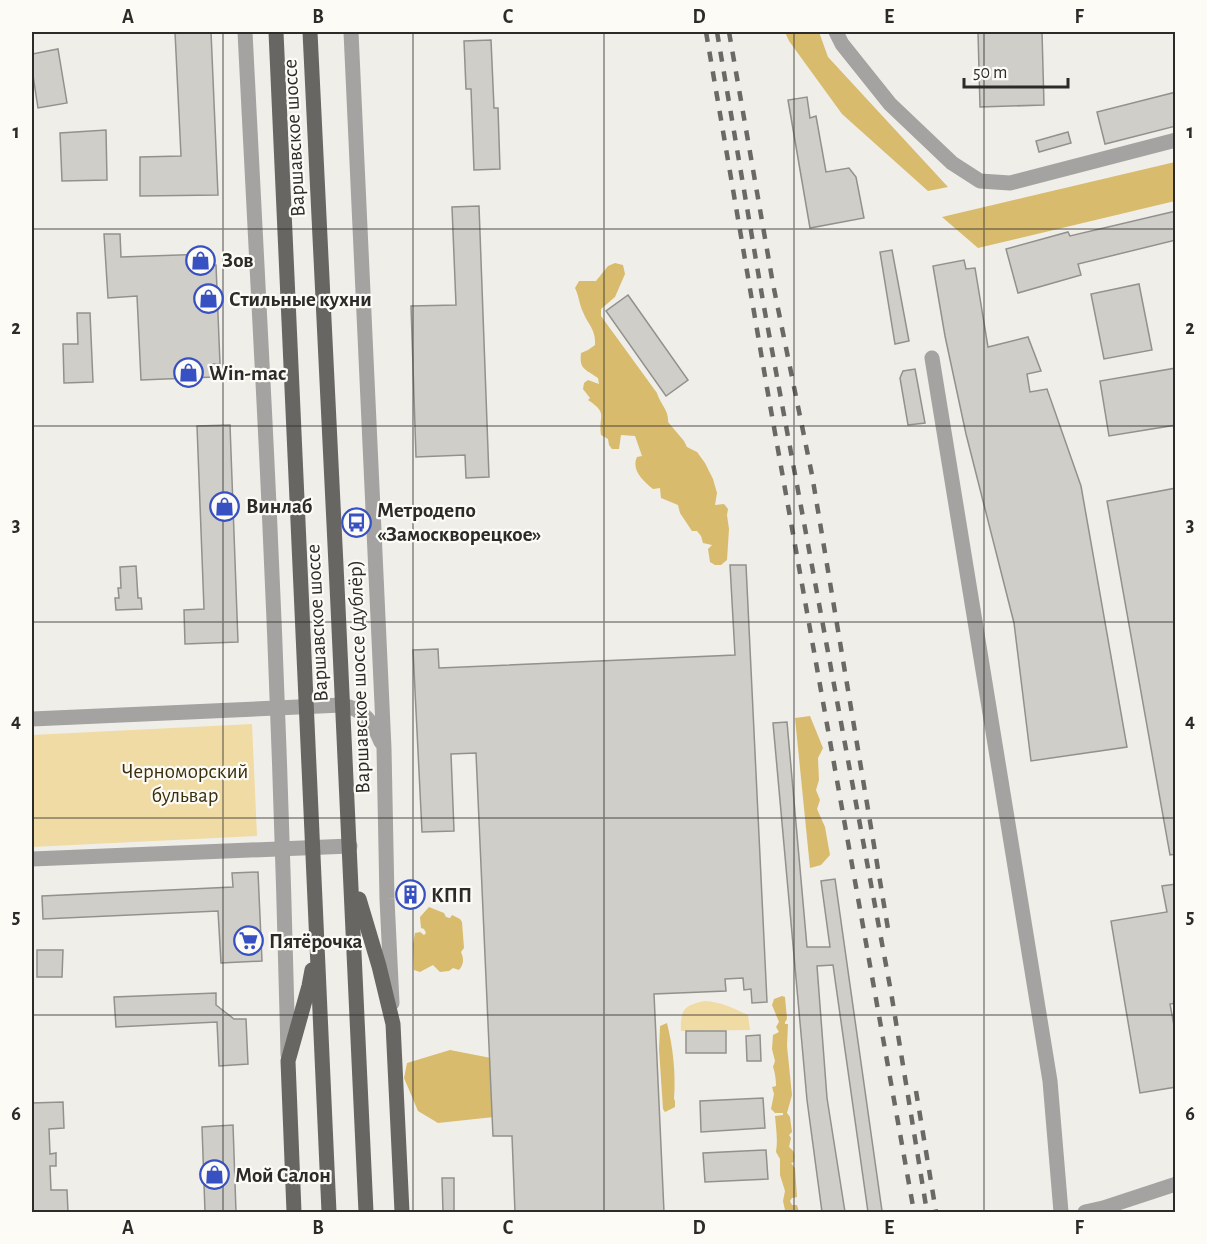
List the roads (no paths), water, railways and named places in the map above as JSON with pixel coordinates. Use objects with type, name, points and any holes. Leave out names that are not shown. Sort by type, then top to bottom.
[{"type":"main road","name":"Варшавское шоссе","points":[[276,32],[329,1212]]},
{"type":"main road","name":"Варшавское шоссе","points":[[310,32],[366,1212]]},
{"type":"main road","points":[[351,868],[393,1024]]},
{"type":"main road","points":[[294,1212],[288,1061],[309,986],[317,935]]},
{"type":"main road","name":"Варшавское шоссе (дублёр)","points":[[393,1024],[402,1212]]},
{"type":"street","points":[[244,32],[278,707],[288,1061]]},
{"type":"street","name":"Варшавское шоссе (дублёр)","points":[[351,32],[384,748],[387,899],[393,1024]]},
{"type":"street","points":[[836,32],[842,44],[890,104],[952,164],[980,181],[1010,183],[1176,140]]},
{"type":"street","points":[[932,358],[1050,1081],[1061,1212]]},
{"type":"street","points":[[32,719],[342,705],[355,708],[366,717],[377,732],[384,748]]},
{"type":"street","points":[[32,859],[350,846]]},
{"type":"street","points":[[1085,1212],[1176,1184]]},
{"type":"railway","points":[[706,32],[914,1212]]},
{"type":"railway","points":[[717,32],[764,307],[891,992],[927,1212]]},
{"type":"railway","points":[[729,32],[773,284],[812,475],[888,929]]},
{"type":"railway","points":[[916,1091],[936,1212]]},
{"type":"place","name":"Зов","points":[[201,260]]},
{"type":"place","name":"Стильные кухни","points":[[208,299]]},
{"type":"place","name":"Win-mac","points":[[188,373]]},
{"type":"place","name":"Винлаб","points":[[225,506]]},
{"type":"place","name":"Метродепо «Замоскворецкое»","points":[[356,522]]},
{"type":"place","name":"КПП","points":[[410,895]]},
{"type":"place","name":"Пятёрочка","points":[[248,941]]},
{"type":"place","name":"Мой Салон","points":[[214,1175]]},
{"type":"park label","name":"Черноморский бульвар","points":[[185,783]]}]
